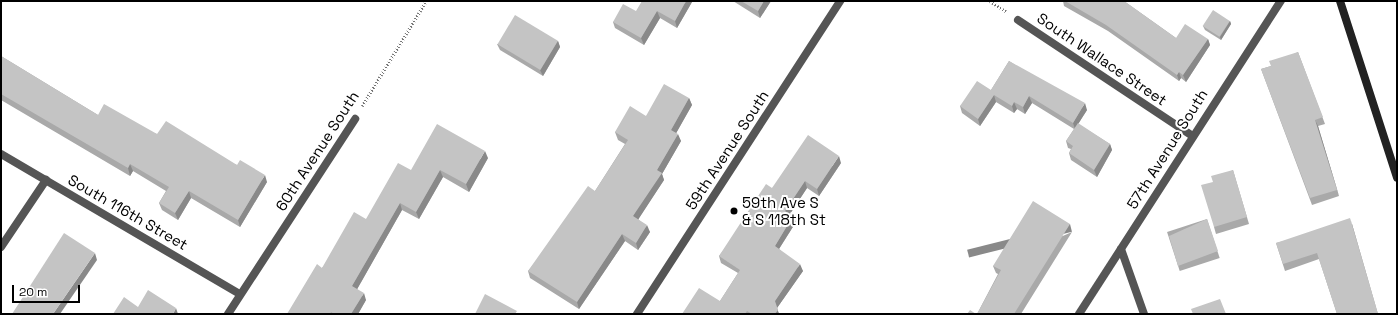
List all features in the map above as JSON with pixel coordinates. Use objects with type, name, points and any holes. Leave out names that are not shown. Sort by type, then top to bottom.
[{"type":"street","name":"59th Avenue South","points":[[637,314],[840,1]]},
{"type":"street","name":"57th Avenue South","points":[[1079,314],[1191,135],[1280,1]]},
{"type":"street","points":[[1340,1],[1397,178]]},
{"type":"street","name":"South Wallace Street","points":[[1018,20],[1191,135]]},
{"type":"street","name":"60th Avenue South","points":[[228,314],[355,119]]},
{"type":"street","name":"South 116th Street","points":[[1,154],[240,294]]},
{"type":"street","points":[[1,247],[46,180]]},
{"type":"street","points":[[1121,249],[1144,314]]},
{"type":"path","name":"60th Avenue South","points":[[355,119],[426,1]]},
{"type":"building","points":[[642,1],[686,1],[675,21],[657,11],[641,38],[613,22],[623,4],[636,11]]},
{"type":"building","points":[[741,1],[764,1],[758,11]]},
{"type":"building","points":[[1065,1],[1124,1],[1176,38],[1185,24],[1208,39],[1183,75],[1179,72],[1177,75],[1106,25]]},
{"type":"building","points":[[1213,10],[1230,21],[1219,37],[1203,26]]},
{"type":"building","points":[[515,15],[558,41],[540,70],[497,44]]},
{"type":"building","points":[[1298,52],[1323,117],[1315,120],[1337,190],[1310,198],[1261,69],[1271,66],[1269,61]]},
{"type":"building","points":[[1,56],[98,115],[104,104],[157,134],[166,121],[237,165],[240,160],[265,175],[238,220],[189,191],[175,213],[159,203],[169,187],[130,164],[128,168],[1,94]]},
{"type":"building","points":[[1009,61],[1085,103],[1073,123],[1029,96],[1023,107],[1014,102],[1012,106],[994,95],[978,119],[960,106],[977,81],[991,90]]},
{"type":"building","points":[[664,84],[689,98],[671,130],[678,134],[657,170],[662,173],[633,216],[647,225],[636,243],[622,234],[577,302],[528,271],[588,186],[595,191],[628,140],[615,132],[630,106],[646,116]]},
{"type":"building","points":[[1078,123],[1110,144],[1094,170],[1069,153],[1073,146],[1066,141]]},
{"type":"building","points":[[437,124],[485,151],[466,184],[440,170],[416,212],[400,203],[352,286],[364,293],[351,314],[334,314],[331,312],[330,314],[287,314],[317,264],[322,268],[354,212],[366,219],[398,163],[411,170]]},
{"type":"building","points":[[808,135],[839,156],[817,189],[805,181],[785,211],[793,216],[775,246],[800,264],[775,301],[778,310],[775,314],[752,314],[747,311],[745,314],[682,314],[699,288],[720,301],[740,270],[719,256],[766,184],[772,188]]},
{"type":"building","points":[[1233,170],[1247,217],[1214,227],[1201,185],[1213,182],[1211,176]]},
{"type":"building","points":[[1033,201],[1070,224],[1014,314],[977,314],[1001,270],[993,266]]},
{"type":"building","points":[[1350,218],[1378,314],[1337,314],[1317,253],[1283,264],[1276,243]]},
{"type":"building","points":[[1207,219],[1218,251],[1178,266],[1169,236]]},
{"type":"building","points":[[64,233],[95,253],[53,314],[12,314]]},
{"type":"building","points":[[148,290],[176,308],[173,314],[113,314],[124,297],[138,307]]},
{"type":"building","points":[[485,294],[517,311],[515,314],[475,314]]},
{"type":"building","points":[[1220,299],[1226,314],[1193,314],[1191,309]]},
{"type":"building","points":[[970,310],[976,314],[967,314]]},
{"type":"place","name":"59th Ave S & S 118th St","points":[[734,211]]}]
